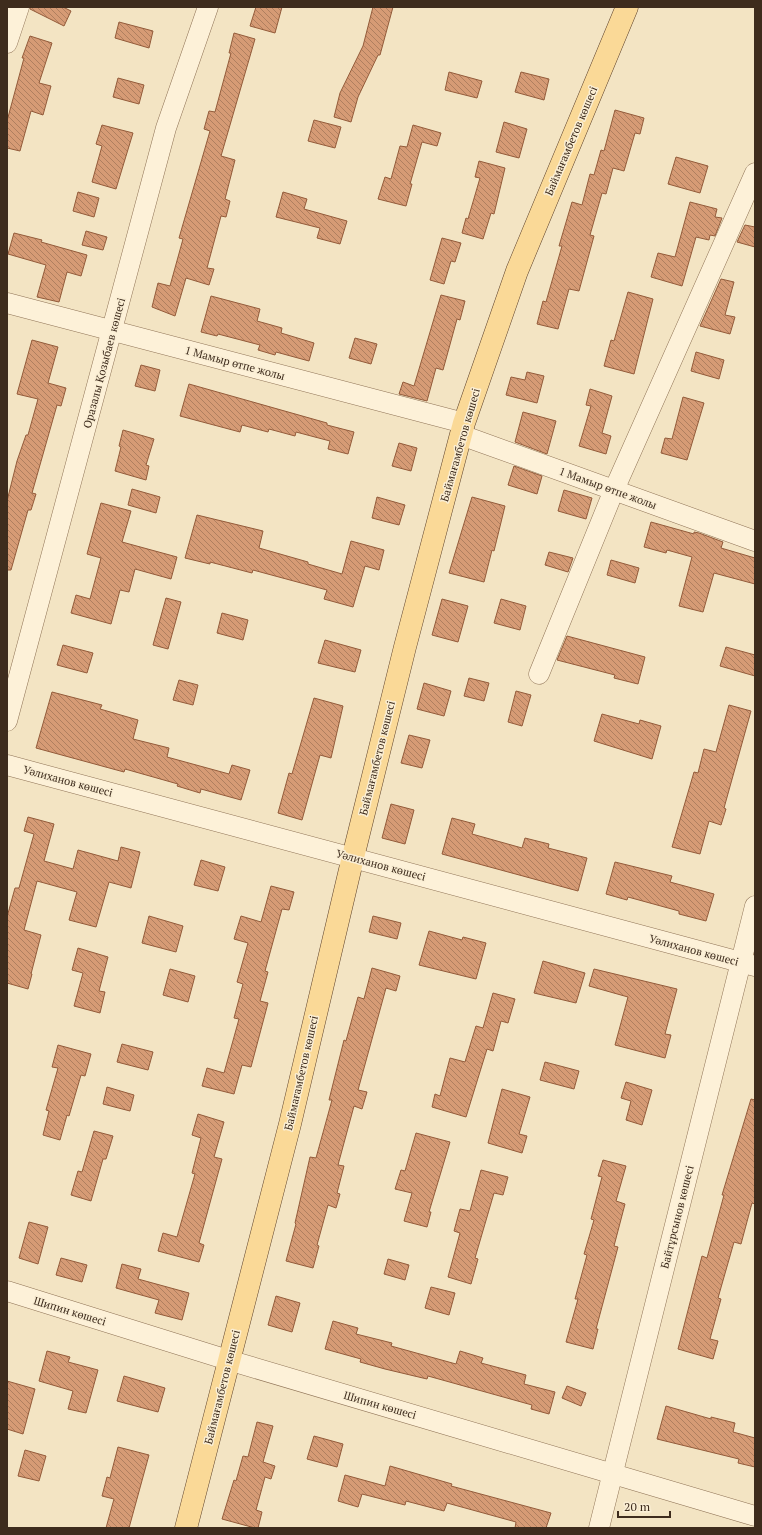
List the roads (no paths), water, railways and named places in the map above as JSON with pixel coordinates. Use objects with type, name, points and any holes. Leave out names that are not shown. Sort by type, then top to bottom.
[{"type":"main road","name":"Баймағамбетов көшесі","points":[[186,1528],[228,1360],[290,1124],[353,857],[405,647],[462,429],[517,271],[627,7]]},
{"type":"street","points":[[7,43],[19,7]]},
{"type":"street","name":"Оразалы Қозыбаев көшесі","points":[[7,721],[113,331],[166,128],[208,7]]},
{"type":"street","points":[[539,674],[614,490],[755,173]]},
{"type":"street","name":"1 Мамыр өтпе жолы","points":[[7,303],[113,331],[462,429],[614,490],[755,541]]},
{"type":"street","name":"Уәлиханов көшесі","points":[[7,765],[748,964]]},
{"type":"street","name":"Байтұрсынов көшесі","points":[[599,1528],[748,964],[755,906]]},
{"type":"street","name":"Шипин көшесі","points":[[7,1291],[228,1360],[755,1516]]}]
